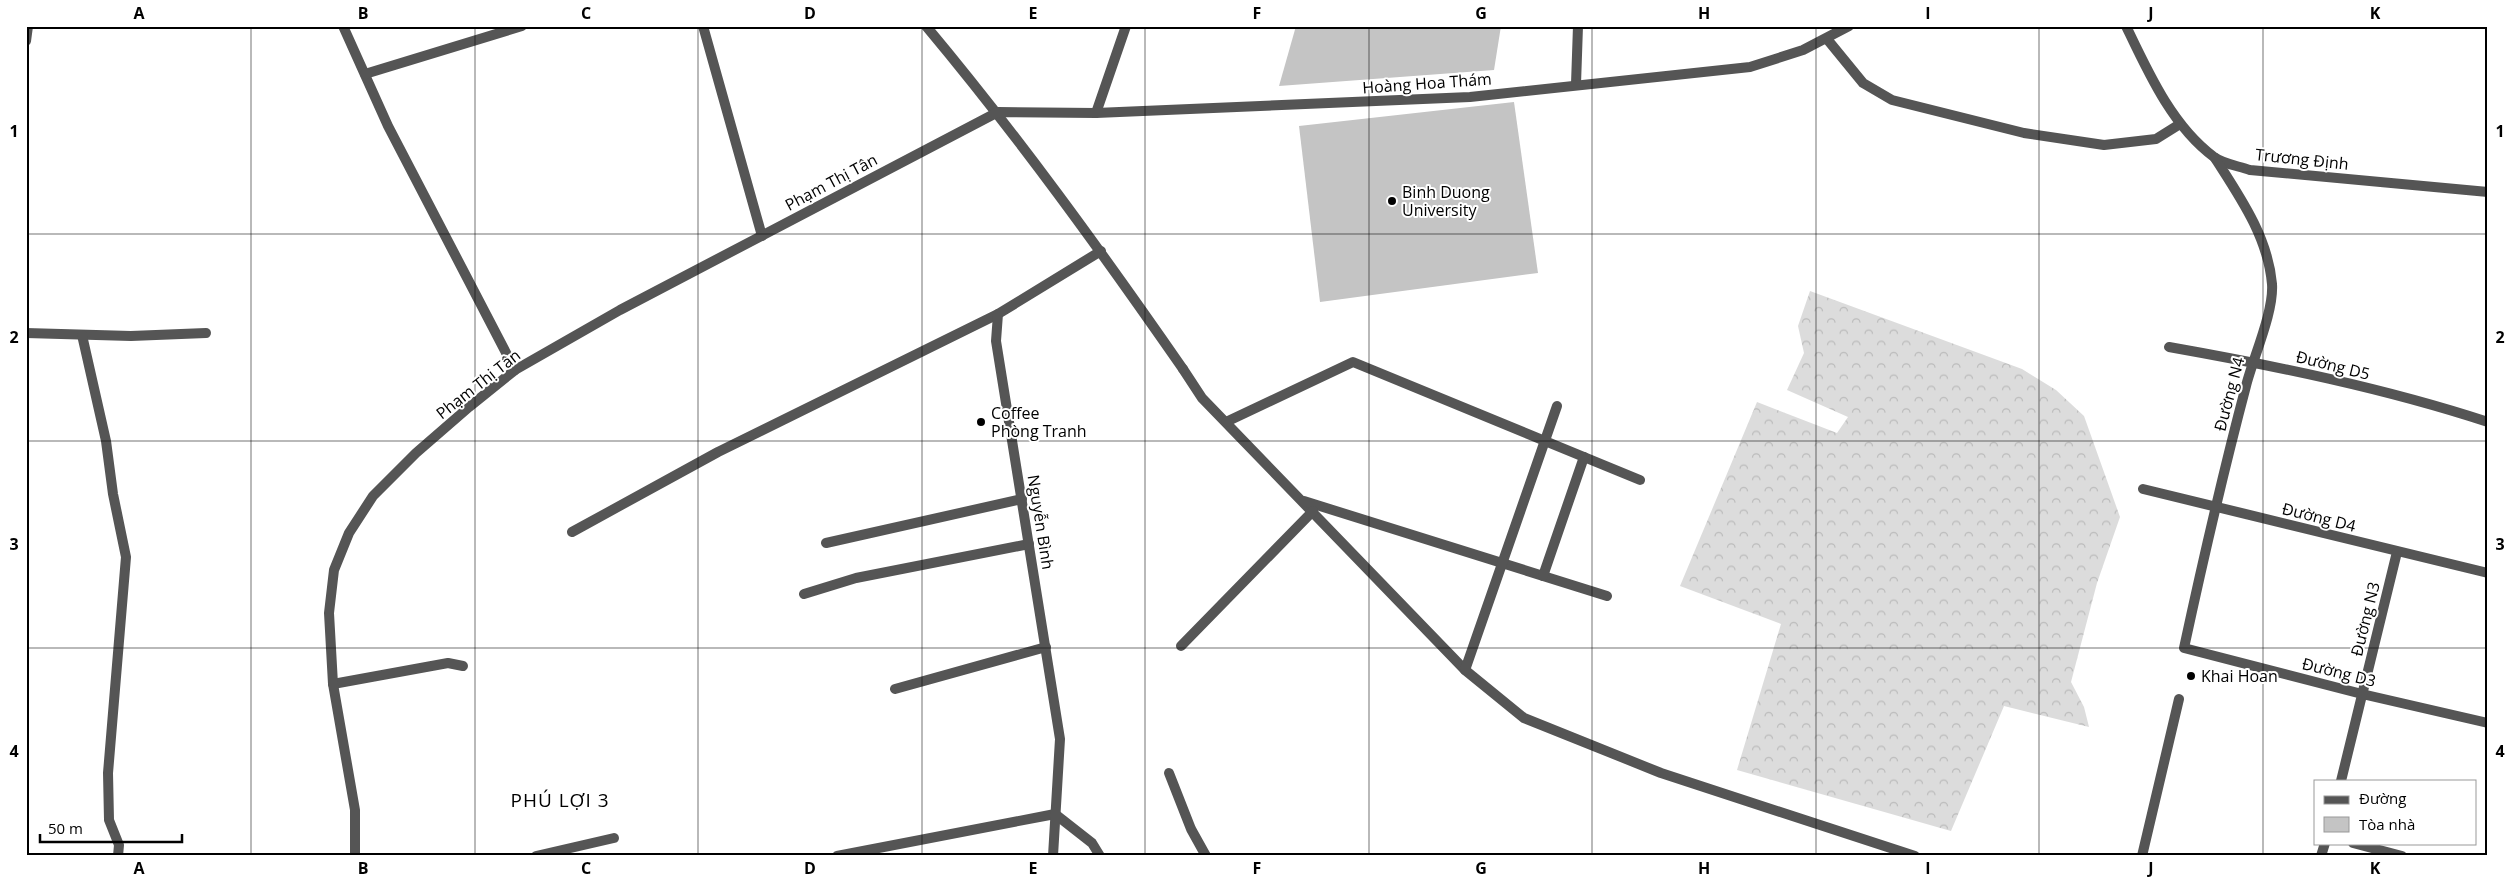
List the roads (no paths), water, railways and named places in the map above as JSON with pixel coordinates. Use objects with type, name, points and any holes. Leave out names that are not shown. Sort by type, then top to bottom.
[{"type":"street","points":[[26,41],[28,26]]},
{"type":"street","points":[[343,26],[388,126],[515,370]]},
{"type":"street","points":[[365,74],[522,26]]},
{"type":"street","points":[[703,26],[762,236]]},
{"type":"street","points":[[926,26],[998,112],[1101,250],[1202,398],[1465,670],[1524,718],[1661,773],[1915,856]]},
{"type":"street","points":[[1096,113],[1126,26]]},
{"type":"street","points":[[1576,84],[1578,26]]},
{"type":"street","name":"Hoàng Hoa Thám","points":[[998,112],[1096,113],[1470,97],[1750,66],[1781,58],[1826,39],[1849,26]]},
{"type":"street","name":"Trương Định","points":[[2126,26],[2145,66],[2180,124],[2215,158],[2250,170],[2488,192]]},
{"type":"street","points":[[1826,39],[1863,83],[1892,100],[2024,134],[2104,146],[2156,139],[2180,124]]},
{"type":"street","name":"Phạm Thị Tân","points":[[356,856],[355,810],[333,684],[329,613],[334,570],[349,533],[373,496],[416,453],[515,370],[620,310],[998,112]]},
{"type":"street","name":"Đường N4","points":[[2184,648],[2215,507],[2252,362],[2264,332],[2272,286],[2265,246],[2240,198],[2215,158]]},
{"type":"street","points":[[572,532],[718,452],[998,314],[1101,250]]},
{"type":"street","name":"Nguyễn Bình","points":[[998,314],[996,342],[1060,739],[1053,856]]},
{"type":"street","points":[[26,333],[82,335],[206,333]]},
{"type":"street","points":[[82,335],[106,441],[113,494],[126,557],[108,772],[109,820],[119,845],[118,856]]},
{"type":"street","name":"Đường D5","points":[[2169,347],[2252,362],[2358,386],[2488,422]]},
{"type":"street","points":[[1226,422],[1353,362],[1640,480]]},
{"type":"street","points":[[1465,670],[1557,406]]},
{"type":"street","points":[[1544,576],[1584,457]]},
{"type":"street","name":"Đường D4","points":[[2143,489],[2488,573]]},
{"type":"street","points":[[826,543],[1022,499]]},
{"type":"street","points":[[1301,500],[1607,596]]},
{"type":"street","points":[[1181,646],[1313,511]]},
{"type":"street","points":[[804,594],[856,578],[1029,544]]},
{"type":"street","name":"Đường N3","points":[[2341,780],[2397,552]]},
{"type":"street","points":[[895,689],[1046,647]]},
{"type":"street","name":"Đường D3","points":[[2184,648],[2362,694],[2488,723]]},
{"type":"street","points":[[333,684],[448,663],[463,666]]},
{"type":"street","points":[[2142,856],[2179,699]]},
{"type":"street","points":[[1169,773],[1191,829],[1206,856]]},
{"type":"street","points":[[837,856],[1055,814],[1092,843],[1100,856]]},
{"type":"street","points":[[536,856],[614,838]]},
{"type":"street","points":[[2321,856],[2325,844]]},
{"type":"street","points":[[2357,844],[2402,856]]},
{"type":"place","name":"Binh Duong University","points":[[1392,201]]},
{"type":"place","name":"Coffee Phòng Tranh","points":[[981,422]]},
{"type":"place","name":"Khai Hoan","points":[[2191,676]]},
{"type":"district","name":"PHÚ LỢI 3","points":[[560,800]]}]
